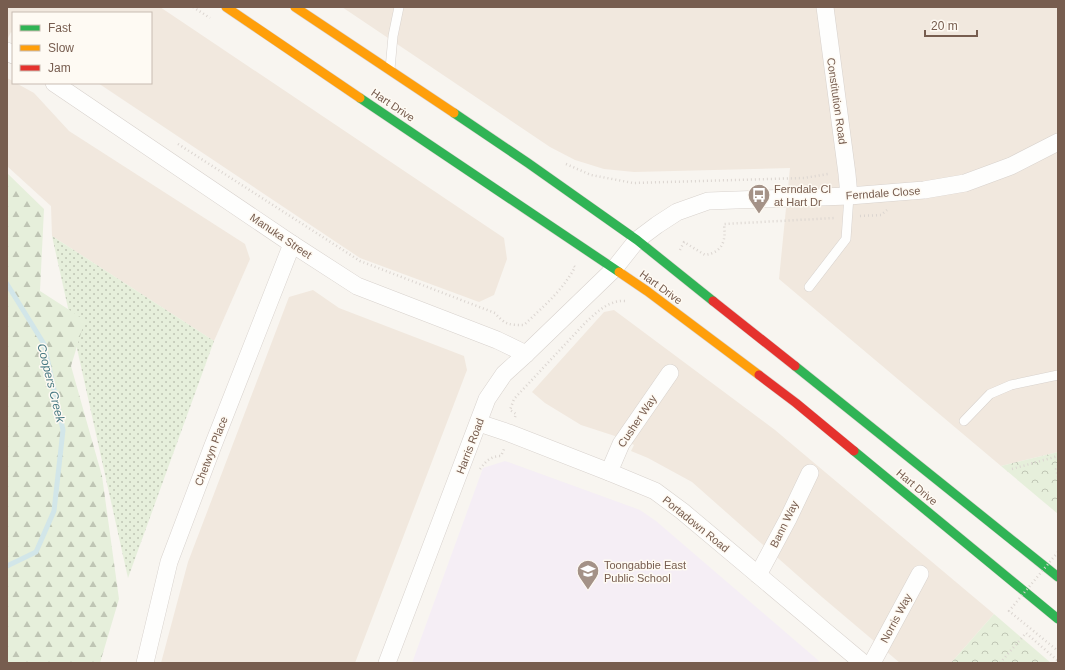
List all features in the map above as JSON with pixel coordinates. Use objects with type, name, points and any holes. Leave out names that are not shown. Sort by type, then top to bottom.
[{"type":"highway","name":"Hart Drive","points":[[226,7],[647,291],[796,403],[1058,619]]},
{"type":"highway","name":"Hart Drive","points":[[295,7],[528,163],[637,240],[1058,577]]},
{"type":"street","name":"Constitution Road","points":[[825,7],[848,181],[848,196]]},
{"type":"street","name":"Manuka Street","points":[[55,84],[292,244],[357,286],[497,340],[526,354]]},
{"type":"street","name":"Ferndale Close","points":[[614,269],[637,240],[657,225],[677,212],[708,201],[848,196],[924,190],[965,183],[1012,166],[1058,142]]},
{"type":"street","name":"Chetwyn Place","points":[[145,663],[169,562],[292,244]]},
{"type":"street","name":"Harris Road","points":[[387,663],[487,399],[504,374],[614,269]]},
{"type":"street","name":"Cusher Way","points":[[610,472],[621,444],[670,373]]},
{"type":"street","name":"Portadown Road","points":[[479,423],[610,472],[654,491],[682,511],[863,663]]},
{"type":"street","name":"Bann Way","points":[[758,575],[810,473]]},
{"type":"street","name":"Norris Way","points":[[872,663],[920,574]]},
{"type":"lane","points":[[390,71],[393,36],[399,7]]},
{"type":"lane","points":[[810,287],[846,239],[848,196]]},
{"type":"lane","points":[[964,421],[990,394],[1011,385],[1058,375]]},
{"type":"path","points":[[177,144],[360,261],[495,313],[502,321],[511,325],[524,325],[558,292],[570,277],[575,267]]},
{"type":"path","points":[[561,161],[591,175],[633,183],[804,178],[828,174]]},
{"type":"path","points":[[682,247],[684,242],[705,255],[715,252],[722,246],[725,233],[724,224],[881,215]]},
{"type":"path","points":[[514,419],[516,414],[510,410],[514,399],[586,322],[598,311],[620,300]]},
{"type":"path","points":[[480,469],[486,461],[494,456],[501,456],[505,446]]},
{"type":"path","points":[[1012,469],[1058,456]]},
{"type":"path","points":[[1058,465],[1056,469],[1058,477]]},
{"type":"path","points":[[1058,552],[1009,611],[1058,651]]},
{"type":"path","points":[[1000,663],[1026,633],[1058,661]]},
{"type":"shaded area","points":[[7,7],[160,7],[504,238],[507,259],[494,295],[479,302],[360,258],[99,84],[152,84],[152,12],[12,12],[12,33],[11,32],[7,40]]},
{"type":"shaded area","points":[[342,7],[1058,7],[1058,452],[1001,466],[779,279],[790,168],[634,172],[604,169],[575,160],[550,147]]},
{"type":"shaded area","points":[[7,78],[12,80],[12,84],[18,84],[34,93],[69,131],[245,244],[250,259],[214,341],[52,236],[51,206],[7,166]]},
{"type":"shaded area","points":[[313,290],[339,308],[464,356],[467,370],[355,663],[161,663],[188,562],[289,297]]},
{"type":"shaded area","points":[[614,310],[775,430],[994,614],[951,663],[900,663],[822,597],[692,482],[648,458],[631,451],[634,445],[618,437],[581,425],[545,403],[532,392],[604,312]]},
{"type":"shaded area","name":"Toongabbie East Public School","points":[[505,461],[640,510],[656,521],[819,661],[818,663],[412,663],[483,468]]},
{"type":"green space","points":[[7,173],[44,209],[40,291],[85,320],[71,366],[102,476],[119,599],[100,663],[7,663]]},
{"type":"green space","points":[[52,236],[214,341],[128,578]]},
{"type":"green space","points":[[1058,452],[1058,514],[1001,466]]},
{"type":"green space","points":[[994,614],[1051,663],[951,663]]},
{"type":"waterway","name":"Coopers Creek","points":[[7,284],[44,344],[63,430],[54,511],[36,552],[7,566]]},
{"type":"traffic: fast","points":[[360,98],[619,272]]},
{"type":"traffic: fast","points":[[454,113],[637,240],[713,301]]},
{"type":"traffic: fast","points":[[795,366],[1058,577]]},
{"type":"traffic: fast","points":[[854,451],[1058,619]]},
{"type":"traffic: slow","points":[[226,7],[360,98]]},
{"type":"traffic: slow","points":[[295,7],[454,113]]},
{"type":"traffic: slow","points":[[619,272],[647,291],[759,375]]},
{"type":"traffic: jam","points":[[713,301],[795,366]]},
{"type":"traffic: jam","points":[[759,375],[796,403],[854,451]]},
{"type":"place","name":"Ferndale Cl at Hart Dr","points":[[759,214]]},
{"type":"place","name":"Toongabbie East Public School","points":[[588,590]]}]
